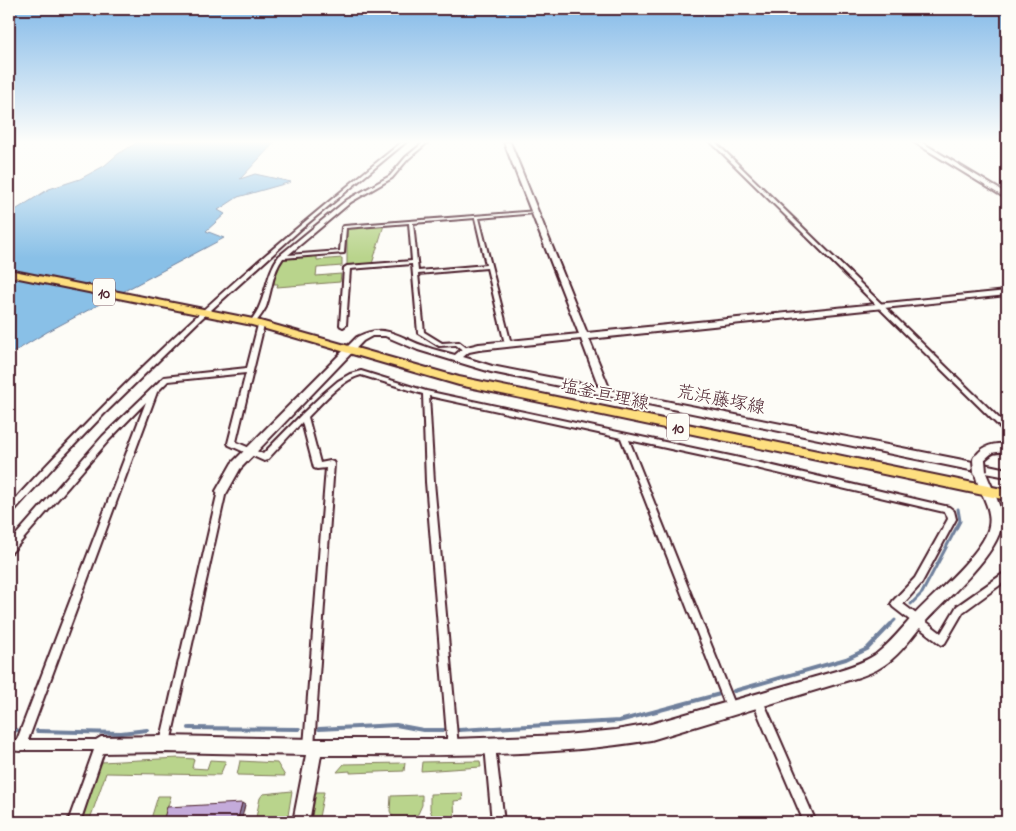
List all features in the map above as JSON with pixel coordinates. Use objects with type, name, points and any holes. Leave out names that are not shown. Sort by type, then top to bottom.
[{"type":"main road","name":"10","points":[[9,273],[202,311]]},
{"type":"main road","name":"塩釜亘理線","points":[[202,311],[257,323],[459,381],[1007,495]]},
{"type":"street","points":[[9,511],[47,467],[202,311],[358,181]]},
{"type":"street","points":[[384,181],[349,201],[275,263],[270,285],[257,323],[250,370],[232,443],[264,458],[304,416],[346,378],[357,372],[426,393],[946,509],[951,513],[952,519],[918,581],[896,604],[942,640],[960,609],[1007,575]]},
{"type":"street","points":[[523,181],[606,392]]},
{"type":"street","points":[[753,181],[1007,430]]},
{"type":"street","points":[[980,181],[1007,197]]},
{"type":"street","points":[[281,257],[342,252],[344,227],[535,212]]},
{"type":"street","points":[[476,217],[508,344]]},
{"type":"street","points":[[411,222],[420,333],[442,345],[457,344],[466,350]]},
{"type":"street","points":[[343,325],[346,268],[415,262]]},
{"type":"street","points":[[416,273],[489,266]]},
{"type":"street","points":[[457,360],[461,353],[466,350],[508,344],[1007,293]]},
{"type":"street","name":"荒浜藤塚線","points":[[222,490],[228,478],[249,452],[360,339],[378,332],[387,333],[421,348],[457,360],[491,369],[1007,473]]},
{"type":"street","points":[[9,548],[106,438],[166,379],[250,370]]},
{"type":"street","points":[[20,746],[154,391]]},
{"type":"street","points":[[426,393],[430,482],[452,747]]},
{"type":"street","points":[[301,822],[312,747],[330,464],[318,466],[304,416]]},
{"type":"street","points":[[624,436],[731,708]]},
{"type":"street","points":[[9,745],[164,744],[452,747],[565,743],[616,738],[651,732],[864,668],[881,659],[960,576],[993,534],[996,525],[995,514],[980,472],[978,459],[982,452],[991,448],[1007,448]]},
{"type":"street","points":[[164,744],[222,490]]},
{"type":"street","points":[[757,700],[810,822]]},
{"type":"street","points":[[74,822],[101,745]]},
{"type":"street","points":[[490,745],[498,822]]},
{"type":"green space","points":[[384,225],[372,264],[347,266],[347,228]]},
{"type":"green space","points":[[317,255],[317,260],[342,258],[342,266],[317,268],[316,276],[341,274],[340,282],[277,287],[278,284],[274,284],[277,265],[283,258]]},
{"type":"green space","points":[[194,759],[192,768],[207,769],[210,760],[226,761],[220,775],[106,773],[89,822],[80,822],[101,762]]},
{"type":"green space","points":[[240,761],[277,763],[285,776],[237,775]]},
{"type":"green space","points":[[480,761],[481,767],[421,771],[422,762]]},
{"type":"green space","points":[[405,763],[404,771],[337,772],[344,764]]},
{"type":"green space","points":[[292,791],[287,822],[255,822],[260,798],[263,794]]},
{"type":"green space","points":[[316,792],[324,792],[318,822],[311,822]]},
{"type":"green space","points":[[462,793],[463,800],[454,801],[455,822],[443,822],[442,820],[434,822],[430,809],[430,794]]},
{"type":"green space","points":[[422,795],[422,805],[418,814],[403,821],[395,822],[390,811],[391,796]]},
{"type":"green space","points":[[158,796],[171,796],[163,822],[150,822]]},
{"type":"water","points":[[74,181],[291,182],[238,197],[218,210],[225,214],[206,231],[224,238],[47,332],[9,355],[9,214],[49,189]]},
{"type":"building","points":[[242,803],[237,822],[163,822],[167,807]]},
{"type":"waterway","points":[[911,604],[922,593],[960,521],[958,509]]},
{"type":"waterway","points":[[891,624],[895,620]]},
{"type":"waterway","points":[[734,691],[846,659],[867,649],[891,624]]},
{"type":"waterway","points":[[459,730],[619,721],[720,694]]},
{"type":"waterway","points":[[319,729],[396,725],[423,730],[444,730]]},
{"type":"waterway","points":[[189,728],[299,729]]},
{"type":"waterway","points":[[9,732],[17,730]]},
{"type":"waterway","points":[[37,731],[121,733],[147,730]]}]
